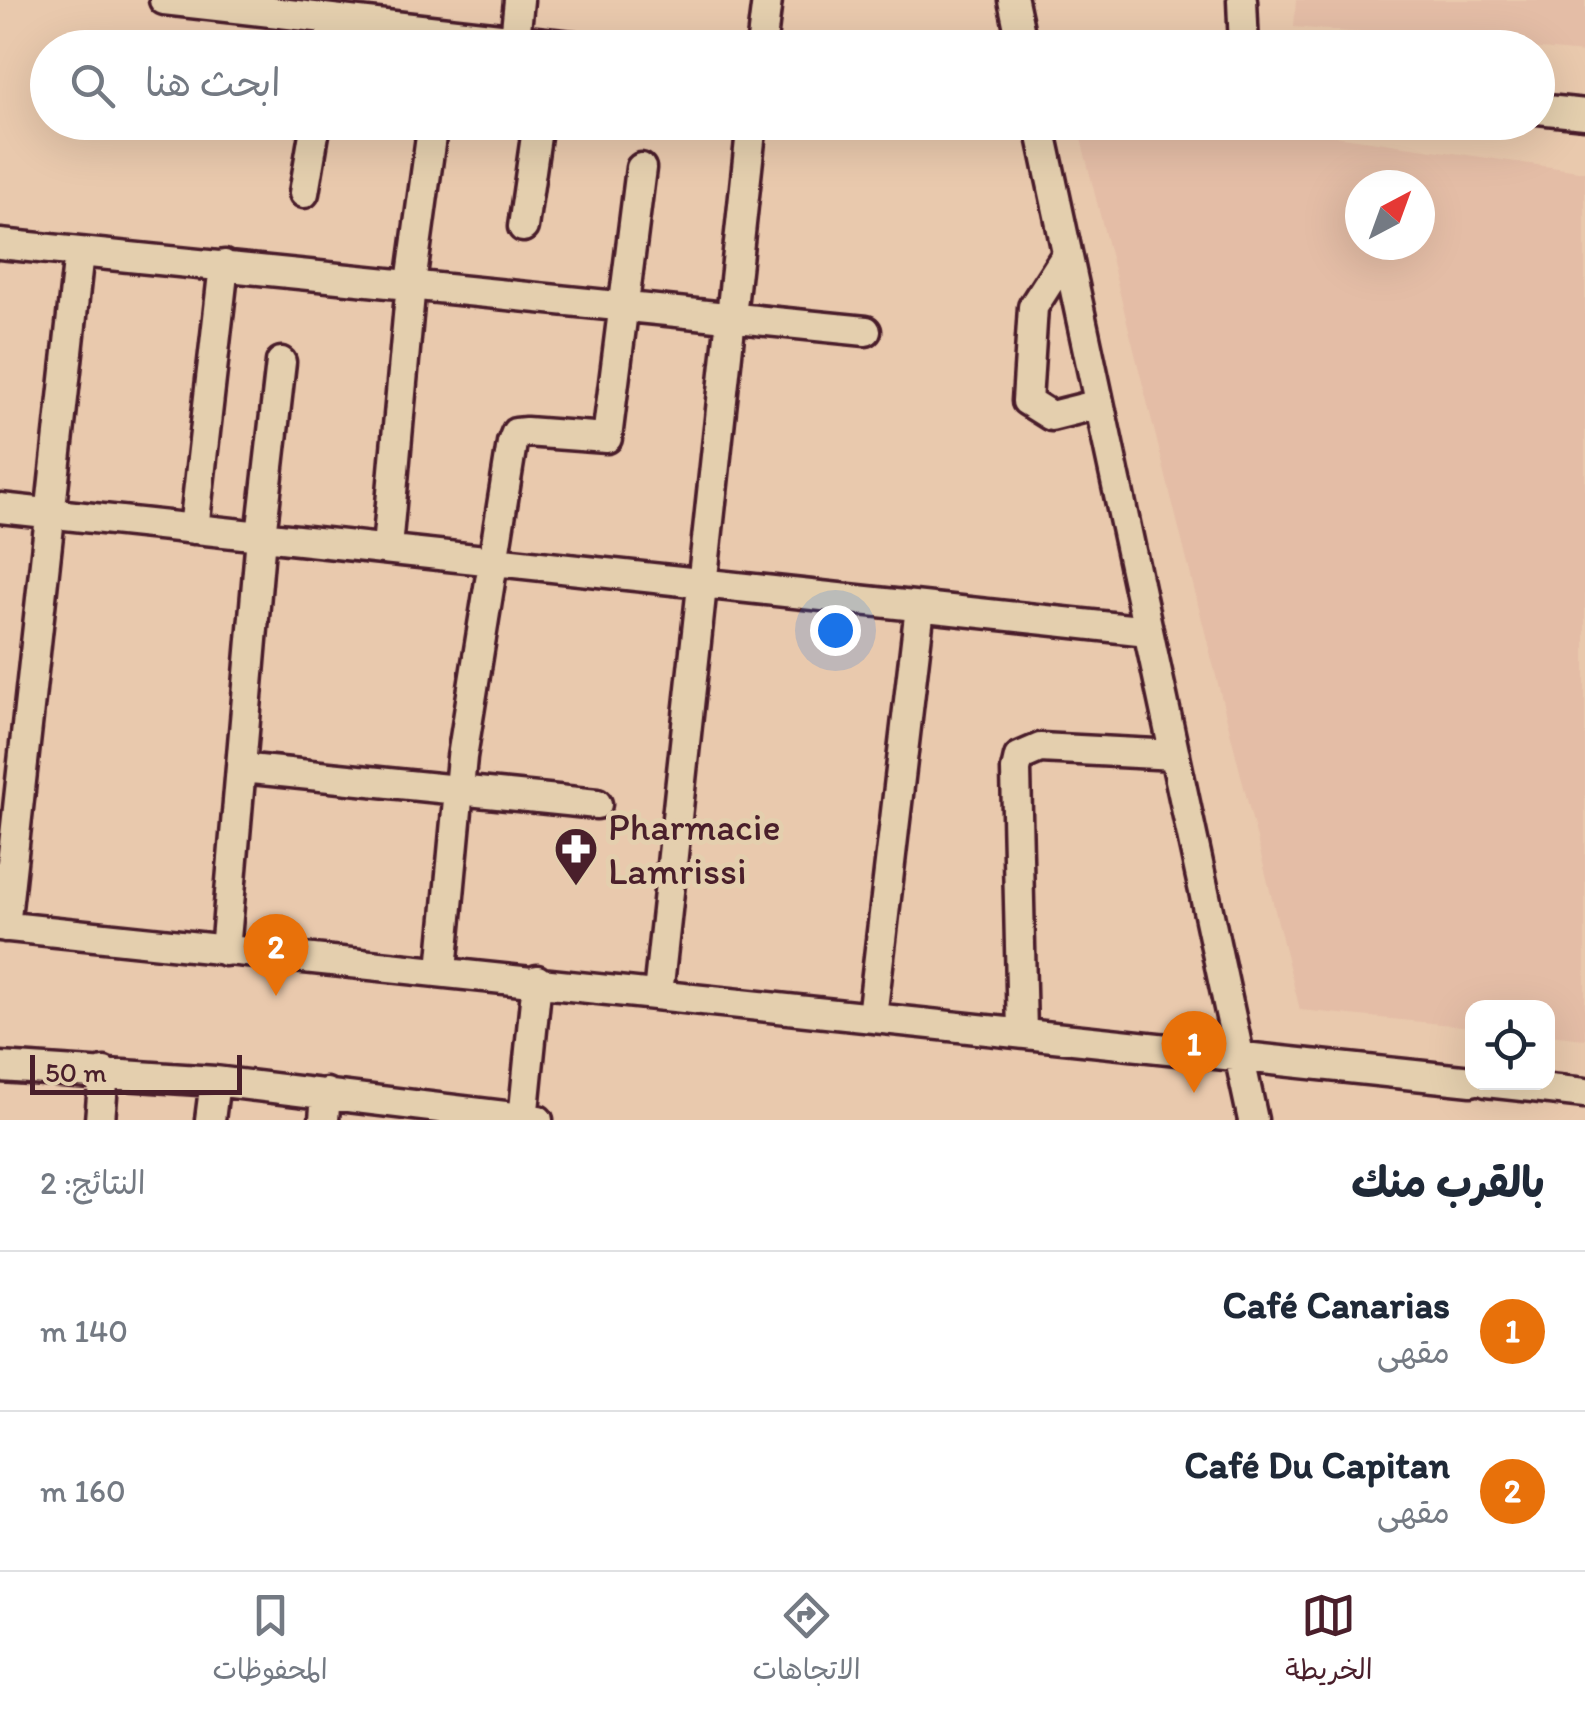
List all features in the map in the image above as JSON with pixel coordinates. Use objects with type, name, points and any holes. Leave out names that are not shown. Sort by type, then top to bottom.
[{"type":"street","points":[[164,0],[199,2],[314,30]]},
{"type":"street","points":[[516,30],[520,0]]},
{"type":"street","points":[[763,30],[767,0]]},
{"type":"street","points":[[1013,0],[1019,30]]},
{"type":"street","points":[[1242,0],[1243,30]]},
{"type":"street","points":[[1555,111],[1585,114]]},
{"type":"street","points":[[304,193],[313,140]]},
{"type":"street","points":[[387,548],[411,283],[431,140]]},
{"type":"street","points":[[523,227],[535,140]]},
{"type":"street","points":[[658,994],[750,140]]},
{"type":"street","points":[[1043,140],[1253,1120]]},
{"type":"street","points":[[442,970],[459,792],[491,562],[516,433],[607,438],[641,168]]},
{"type":"street","points":[[0,244],[866,332]]},
{"type":"street","points":[[79,252],[2,926],[1465,1080]]},
{"type":"street","points":[[1066,254],[1033,307],[1027,401],[1052,416],[1099,404]]},
{"type":"street","points":[[194,529],[224,264]]},
{"type":"street","points":[[225,951],[260,536],[281,362]]},
{"type":"street","points":[[0,508],[1148,631]]},
{"type":"street","points":[[872,1017],[920,606]]},
{"type":"street","points":[[1022,1033],[1016,770],[1019,757],[1040,748],[1175,755]]},
{"type":"street","points":[[240,768],[597,804]]},
{"type":"street","points":[[0,1066],[215,1081],[325,1106],[528,1119],[537,980]]},
{"type":"street","points":[[100,1120],[104,1072]]},
{"type":"street","points":[[210,1120],[215,1081]]},
{"type":"street","points":[[1555,1090],[1585,1093]]},
{"type":"shaded area","points":[[1296,0],[1585,0],[1585,53],[1555,50],[1555,30],[1294,27]]},
{"type":"shaded area","points":[[1081,140],[1363,140],[1585,172],[1585,1039],[1555,1036],[1555,1000],[1465,1000],[1465,1026],[1300,1010]]},
{"type":"place","name":"Pharmacie Lamrissi","points":[[576,887]]},
{"type":"place","name":"Café Du Capitan","points":[[276,996]]},
{"type":"place","name":"Café Canarias","points":[[1194,1093]]}]
